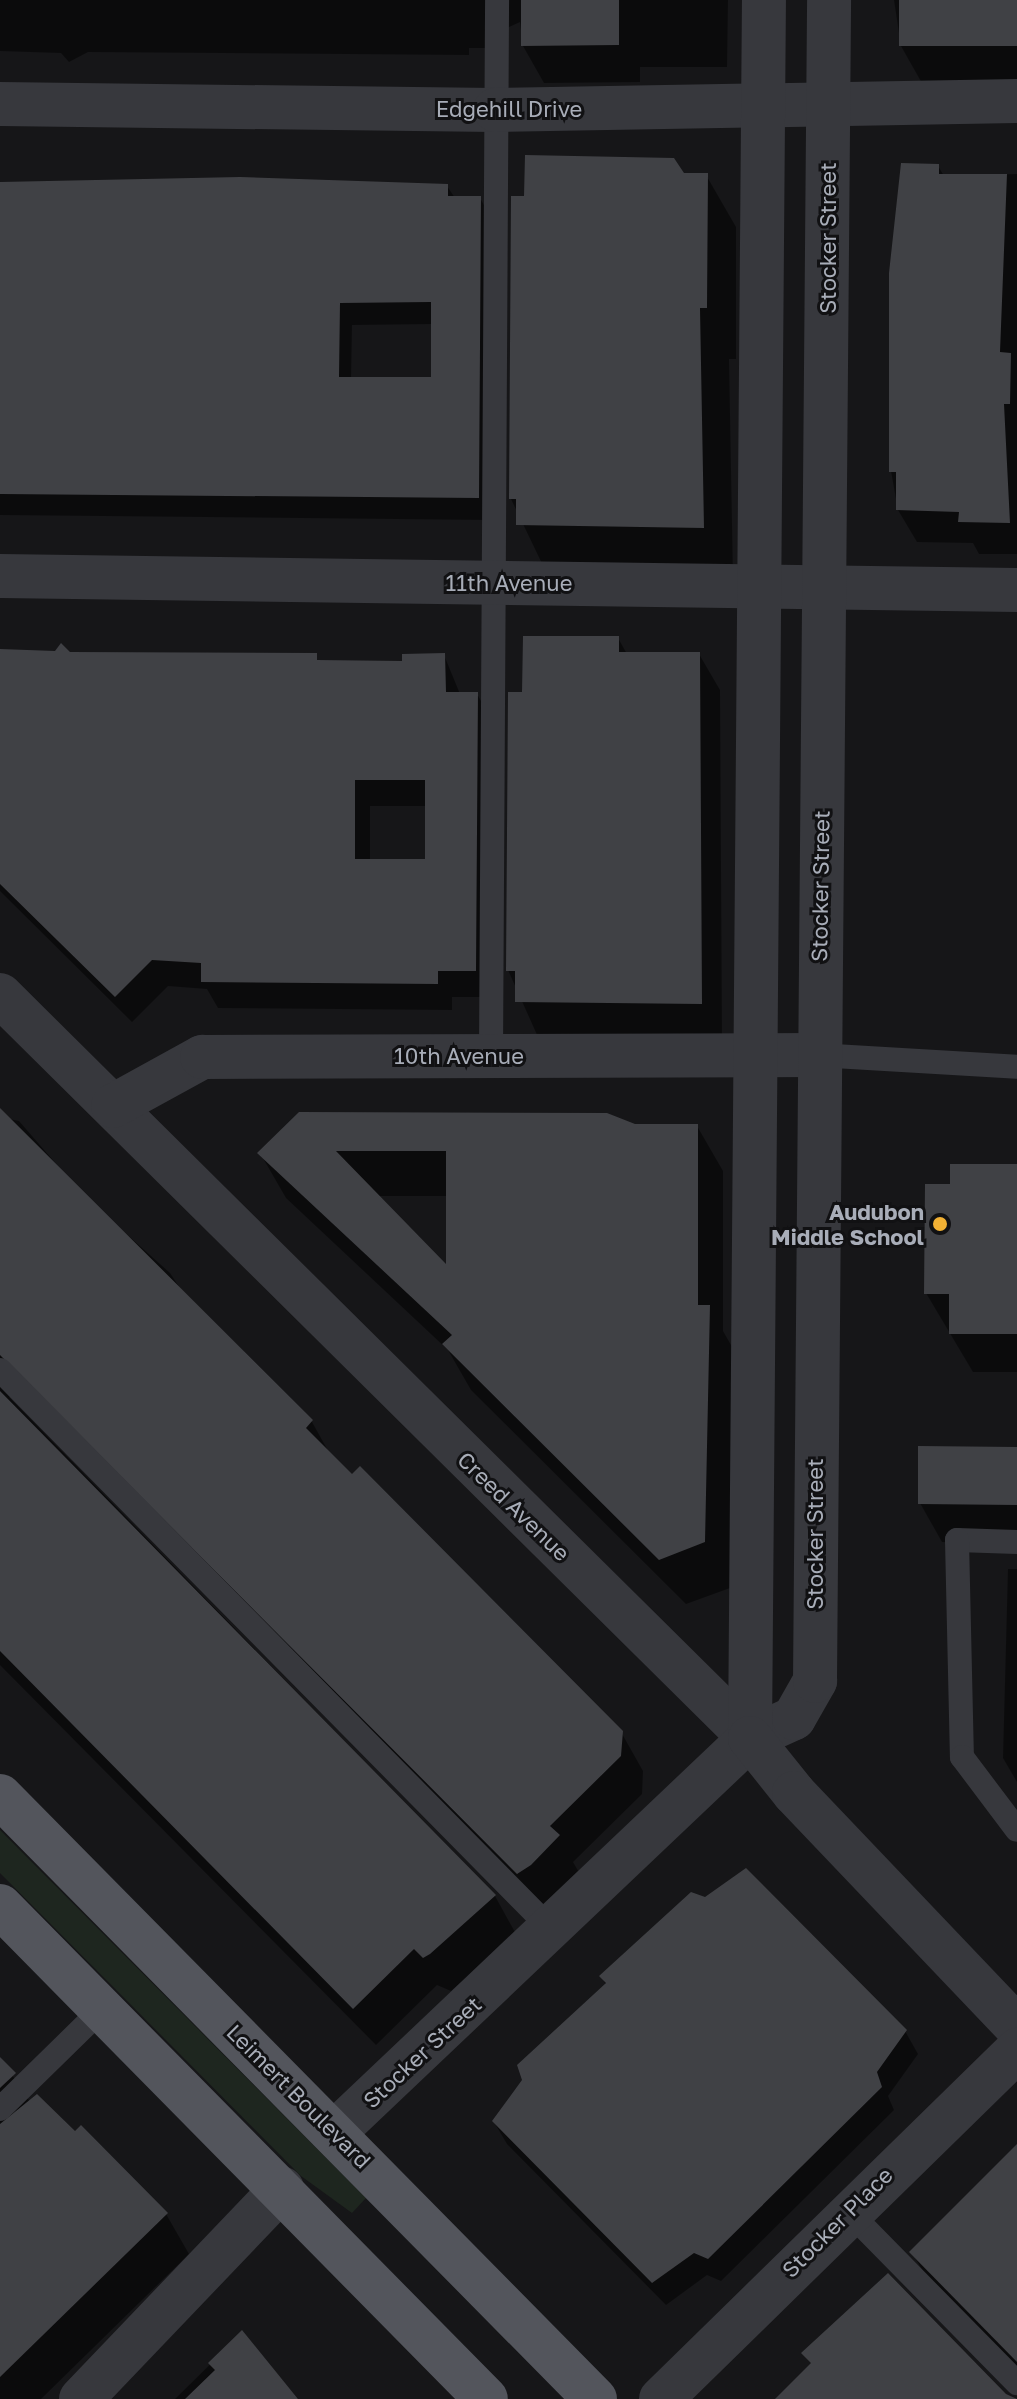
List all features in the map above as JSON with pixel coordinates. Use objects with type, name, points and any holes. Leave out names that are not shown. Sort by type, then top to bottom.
[{"type":"main road","name":"Leimert Boulevard","points":[[0,1796],[335,2132],[595,2399]]},
{"type":"main road","points":[[0,1906],[486,2399]]},
{"type":"street","points":[[750,1738],[760,1055],[756,583],[764,0]]},
{"type":"street","name":"Stocker Street","points":[[335,2132],[553,1931],[750,1738],[794,1718],[815,1681],[817,1055],[826,586],[829,0]]},
{"type":"street","name":"Edgehill Drive","points":[[0,104],[495,110],[763,108],[829,100],[1017,101]]},
{"type":"street","name":"11th Avenue","points":[[0,576],[491,583],[756,583],[1017,590]]},
{"type":"street","name":"Creed Avenue","points":[[0,995],[750,1738],[794,1793],[1017,2027]]},
{"type":"street","name":"10th Avenue","points":[[113,1106],[202,1057],[817,1055]]},
{"type":"street","name":"Stocker Place","points":[[661,2399],[847,2210],[1017,2050]]},
{"type":"street","points":[[81,2399],[282,2189]]},
{"type":"lane","points":[[491,1055],[491,583],[497,0]]},
{"type":"lane","points":[[817,1055],[1017,1067]]},
{"type":"lane","points":[[0,1370],[553,1931]]},
{"type":"lane","points":[[1017,1542],[957,1540],[962,1757],[1017,1830]]},
{"type":"lane","points":[[0,2109],[102,2009]]},
{"type":"lane","points":[[847,2210],[1017,2383]]},
{"type":"shaded area","points":[[0,1830],[366,2198],[352,2213],[301,2176],[0,1873]]},
{"type":"building","points":[[521,0],[619,0],[619,45],[521,46]]},
{"type":"building","points":[[899,0],[1017,0],[1017,46],[899,46]]},
{"type":"building","points":[[525,155],[674,158],[684,173],[708,173],[707,308],[700,308],[704,528],[516,525],[516,499],[509,499],[511,196],[524,196]]},
{"type":"building","points":[[901,163],[939,164],[939,174],[1007,174],[1000,352],[1011,353],[1010,404],[1004,404],[1010,523],[958,522],[959,512],[896,510],[896,472],[889,472],[889,273]]},
{"type":"building","points":[[240,177],[448,184],[448,196],[481,196],[479,498],[0,494],[0,182]],"holes":[[[431,302],[431,377],[339,377],[340,303]]]},
{"type":"building","points":[[523,636],[619,636],[619,652],[700,652],[702,1004],[515,1002],[515,971],[506,971],[508,692],[522,692]]},
{"type":"building","points":[[61,643],[70,652],[317,653],[317,660],[402,661],[402,654],[445,653],[446,692],[478,692],[476,971],[438,971],[438,984],[201,982],[201,963],[152,960],[115,997],[0,884],[0,649],[55,651]],"holes":[[[355,780],[425,780],[425,859],[355,859]]]},
{"type":"building","points":[[0,1108],[313,1420],[306,1428],[352,1474],[360,1466],[623,1731],[621,1756],[550,1826],[560,1835],[531,1865],[517,1874],[0,1355]]},
{"type":"building","points":[[299,1112],[607,1113],[635,1124],[698,1124],[698,1305],[710,1305],[705,1542],[659,1560],[442,1344],[452,1335],[257,1153]],"holes":[[[336,1151],[446,1151],[446,1264]]]},
{"type":"building","points":[[950,1164],[1017,1164],[1017,1334],[949,1334],[949,1294],[924,1294],[925,1184],[950,1184]]},
{"type":"building","points":[[0,1391],[496,1895],[430,1954],[423,1958],[414,1949],[353,2009],[0,1651]]},
{"type":"building","points":[[918,1446],[1017,1447],[1017,1505],[918,1504]]},
{"type":"building","points":[[746,1868],[907,2030],[877,2072],[882,2087],[708,2259],[694,2253],[652,2283],[492,2121],[522,2080],[517,2065],[606,1983],[599,1976],[691,1892],[705,1897]]},
{"type":"building","points":[[0,2057],[16,2073],[0,2088]]},
{"type":"building","points":[[37,2094],[75,2131],[81,2125],[168,2213],[0,2377],[0,2124]]},
{"type":"building","points":[[1017,2144],[1017,2362],[909,2252]]},
{"type":"building","points":[[888,2273],[1006,2394],[1017,2399],[775,2399],[811,2363],[801,2353]]},
{"type":"building","points":[[242,2330],[298,2399],[185,2399],[215,2370],[208,2363]]},
{"type":"place","name":"Audubon Middle School","points":[[940,1224]]}]
